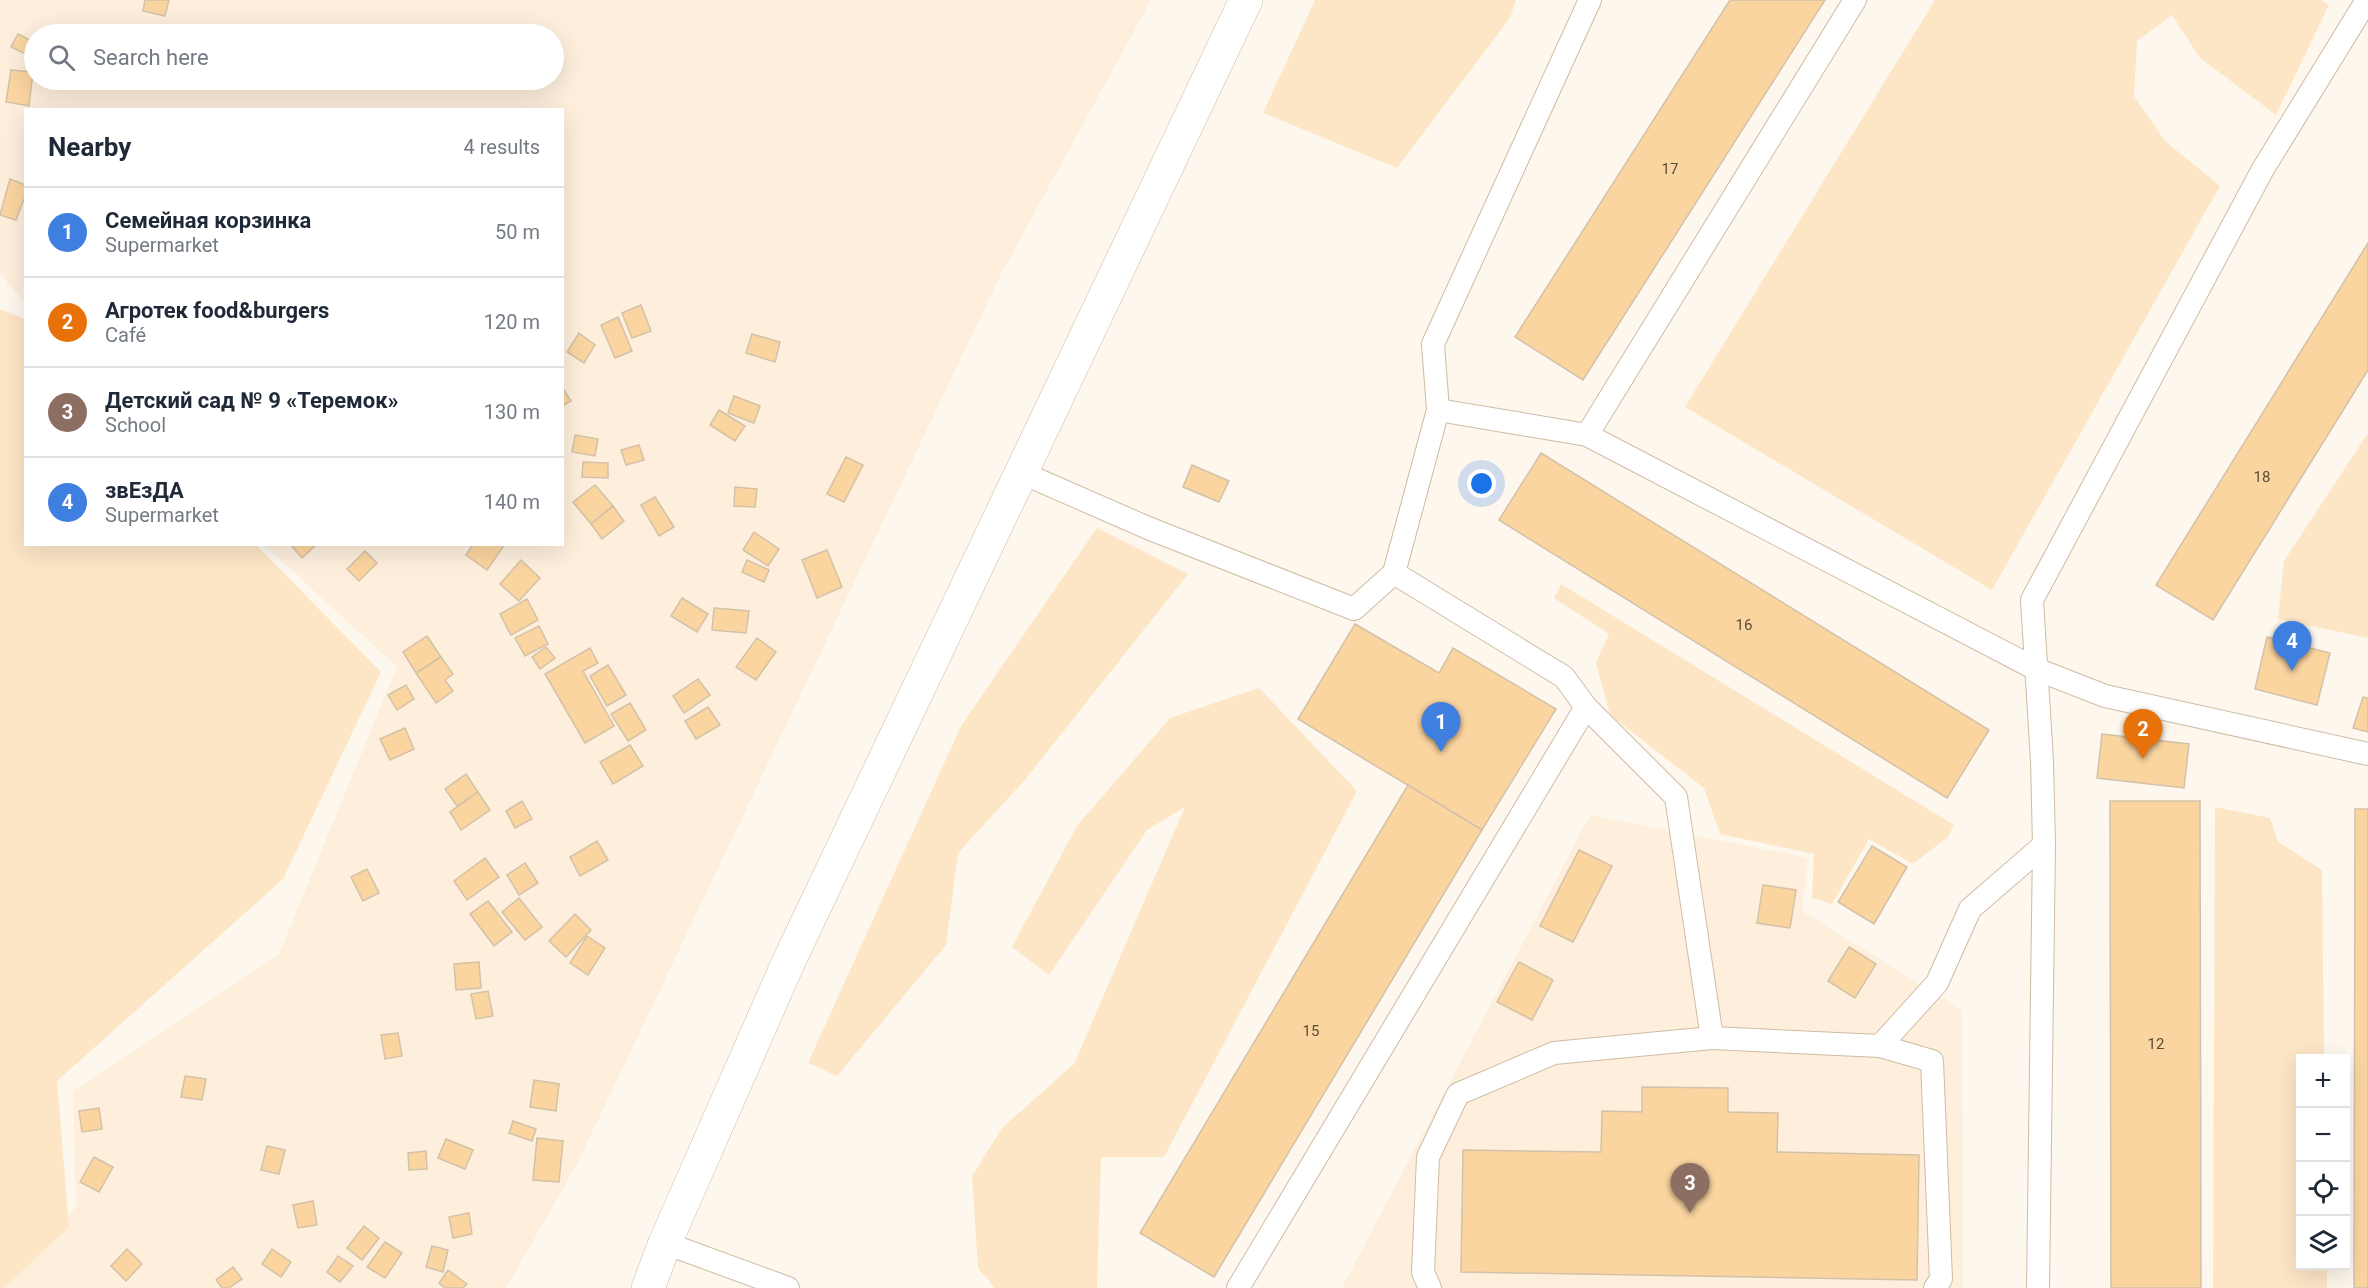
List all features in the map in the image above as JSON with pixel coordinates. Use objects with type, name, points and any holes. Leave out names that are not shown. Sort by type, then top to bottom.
[{"type":"street","points":[[648,1288],[665,1243],[788,963],[1246,0]]},
{"type":"lane","points":[[1020,472],[1148,528],[1354,609],[1394,573],[1438,410],[1433,344],[1590,0]]},
{"type":"lane","points":[[1587,435],[1855,0]]},
{"type":"lane","points":[[2038,1288],[2044,845],[2042,761],[2032,600],[2263,169],[2367,0]]},
{"type":"lane","points":[[1438,410],[1587,435],[2036,669],[2105,696],[2368,754]]},
{"type":"lane","points":[[1394,573],[1564,677],[1586,707],[1676,797],[1712,1038]]},
{"type":"lane","points":[[1238,1288],[1586,707]]},
{"type":"lane","points":[[1880,1046],[1937,983],[1970,909],[2044,845]]},
{"type":"lane","points":[[1430,1288],[1423,1272],[1428,1157],[1458,1094],[1554,1053],[1712,1038],[1880,1046],[1932,1061],[1941,1279],[1935,1288]]},
{"type":"lane","points":[[665,1243],[788,1288]]},
{"type":"shaded area","points":[[0,0],[1151,0],[1001,274],[576,1166],[506,1288],[0,1288],[76,1207],[73,1091],[279,954],[397,667],[265,546],[564,546],[564,108],[24,108],[24,302],[0,273]]},
{"type":"shaded area","points":[[1315,0],[1516,0],[1510,18],[1397,168],[1263,113]]},
{"type":"shaded area","points":[[1935,0],[2321,0],[2329,5],[2276,115],[2200,58],[2172,15],[2137,41],[2134,96],[2165,141],[2220,186],[1992,590],[1685,407]]},
{"type":"shaded area","points":[[0,309],[24,319],[24,546],[257,546],[381,672],[283,879],[57,1081],[69,1227],[4,1288],[0,1288]]},
{"type":"shaded area","points":[[2368,433],[2368,638],[2278,619],[2284,561]]},
{"type":"shaded area","points":[[1097,528],[1188,574],[1024,781],[958,853],[946,945],[837,1076],[808,1063],[961,726]]},
{"type":"shaded area","points":[[1561,584],[1954,825],[1948,837],[1913,864],[1869,839],[1832,904],[1812,898],[1814,854],[1720,834],[1704,788],[1610,715],[1596,663],[1609,634],[1554,598]]},
{"type":"shaded area","points":[[1259,688],[1357,791],[1164,1157],[1101,1157],[1097,1288],[995,1288],[978,1268],[972,1176],[1002,1128],[1074,1064],[1185,807],[1147,830],[1049,975],[1012,947],[1077,826],[1170,718]]},
{"type":"shaded area","points":[[2215,807],[2270,818],[2278,842],[2322,870],[2324,1054],[2296,1054],[2296,1270],[2327,1270],[2327,1288],[2213,1288]]},
{"type":"shaded area","points":[[1590,815],[1808,858],[1802,911],[1962,1010],[1963,1288],[1342,1288]]},
{"type":"building","points":[[145,0],[169,0],[165,16],[143,11]]},
{"type":"building","points":[[1730,0],[1825,0],[1583,380],[1515,337]]},
{"type":"building","points":[[18,34],[24,37],[24,53],[11,47]]},
{"type":"building","points":[[11,70],[24,71],[24,90],[31,90],[29,106],[6,102]]},
{"type":"building","points":[[10,179],[24,184],[24,199],[16,220],[0,215]]},
{"type":"building","points":[[2368,243],[2368,370],[2213,620],[2156,585]]},
{"type":"building","points":[[641,305],[651,331],[632,338],[622,313]]},
{"type":"building","points":[[618,317],[632,351],[615,358],[601,325]]},
{"type":"building","points":[[579,333],[595,345],[584,363],[567,352]]},
{"type":"building","points":[[752,334],[780,342],[775,362],[746,353]]},
{"type":"building","points":[[564,390],[571,401],[564,405]]},
{"type":"building","points":[[734,396],[760,406],[754,423],[728,413]]},
{"type":"building","points":[[719,410],[745,426],[735,441],[710,425]]},
{"type":"building","points":[[575,435],[598,439],[595,456],[572,452]]},
{"type":"building","points":[[639,445],[644,460],[626,465],[621,450]]},
{"type":"building","points":[[1541,453],[1989,730],[1947,798],[1499,520]]},
{"type":"building","points":[[846,457],[863,465],[844,502],[827,494]]},
{"type":"building","points":[[583,462],[608,463],[608,478],[582,477]]},
{"type":"building","points":[[1192,465],[1229,481],[1219,502],[1183,487]]},
{"type":"building","points":[[595,485],[613,506],[591,524],[573,502]]},
{"type":"building","points":[[735,487],[757,489],[755,507],[734,506]]},
{"type":"building","points":[[655,497],[674,527],[659,536],[641,505]]},
{"type":"building","points":[[613,506],[624,521],[602,539],[591,524]]},
{"type":"building","points":[[754,532],[779,549],[768,566],[743,550]]},
{"type":"building","points":[[292,546],[315,546],[302,558]]},
{"type":"building","points":[[472,546],[504,546],[487,570],[466,555]]},
{"type":"building","points":[[827,550],[842,587],[817,598],[802,560]]},
{"type":"building","points":[[365,551],[377,563],[359,581],[347,569]]},
{"type":"building","points":[[521,560],[540,578],[519,601],[500,584]]},
{"type":"building","points":[[747,560],[769,570],[764,582],[742,572]]},
{"type":"building","points":[[682,598],[708,614],[697,632],[671,616]]},
{"type":"building","points":[[527,599],[538,620],[511,635],[500,614]]},
{"type":"building","points":[[714,608],[749,611],[746,633],[712,630]]},
{"type":"building","points":[[1355,624],[1439,673],[1453,648],[1556,709],[1482,830],[1298,719]]},
{"type":"building","points":[[539,626],[548,644],[525,656],[515,638]]},
{"type":"building","points":[[427,636],[441,657],[416,673],[403,652]]},
{"type":"building","points":[[2267,637],[2330,653],[2317,705],[2255,689]]},
{"type":"building","points":[[757,638],[776,652],[756,680],[736,667]]},
{"type":"building","points":[[546,647],[555,658],[540,669],[532,657]]},
{"type":"building","points":[[590,648],[598,663],[583,671],[614,726],[585,743],[545,674]]},
{"type":"building","points":[[441,657],[453,674],[445,680],[453,691],[436,703],[416,673]]},
{"type":"building","points":[[608,665],[626,695],[607,706],[590,676]]},
{"type":"building","points":[[698,679],[710,695],[684,713],[673,696]]},
{"type":"building","points":[[406,685],[414,699],[397,710],[388,695]]},
{"type":"building","points":[[2363,697],[2368,698],[2368,732],[2353,728]]},
{"type":"building","points":[[630,703],[646,730],[628,741],[611,714]]},
{"type":"building","points":[[708,707],[720,725],[696,739],[685,721]]},
{"type":"building","points":[[405,728],[414,749],[390,760],[380,739]]},
{"type":"building","points":[[2102,734],[2189,744],[2184,788],[2097,778]]},
{"type":"building","points":[[630,745],[643,766],[613,784],[600,762]]},
{"type":"building","points":[[466,774],[478,792],[457,806],[445,789]]},
{"type":"building","points":[[1408,785],[1482,830],[1214,1277],[1140,1233]]},
{"type":"building","points":[[478,792],[490,810],[461,830],[450,812]]},
{"type":"building","points":[[522,801],[532,819],[515,828],[506,811]]},
{"type":"building","points":[[2110,801],[2200,801],[2201,1288],[2111,1288]]},
{"type":"building","points":[[2355,809],[2368,809],[2368,1288],[2354,1288]]},
{"type":"building","points":[[597,841],[608,860],[580,876],[570,857]]},
{"type":"building","points":[[1872,846],[1907,867],[1874,924],[1838,902]]},
{"type":"building","points":[[1579,850],[1612,866],[1573,942],[1540,926]]},
{"type":"building","points":[[485,858],[499,877],[467,900],[454,881]]},
{"type":"building","points":[[525,863],[538,883],[519,895],[507,875]]},
{"type":"building","points":[[367,869],[379,893],[363,901],[351,877]]},
{"type":"building","points":[[1763,885],[1796,890],[1790,928],[1757,923]]},
{"type":"building","points":[[519,898],[542,927],[525,940],[502,912]]},
{"type":"building","points":[[488,901],[512,932],[494,946],[470,914]]},
{"type":"building","points":[[575,914],[591,930],[566,957],[549,941]]},
{"type":"building","points":[[587,936],[605,948],[588,975],[570,963]]},
{"type":"building","points":[[1849,947],[1876,964],[1855,998],[1828,981]]},
{"type":"building","points":[[479,962],[481,988],[456,990],[454,964]]},
{"type":"building","points":[[1519,962],[1553,980],[1532,1020],[1497,1002]]},
{"type":"building","points":[[488,991],[493,1016],[476,1019],[471,994]]},
{"type":"building","points":[[398,1033],[402,1056],[385,1059],[381,1035]]},
{"type":"building","points":[[185,1076],[206,1079],[202,1100],[181,1097]]},
{"type":"building","points":[[534,1080],[559,1084],[556,1111],[530,1107]]},
{"type":"building","points":[[1642,1087],[1728,1088],[1728,1112],[1778,1113],[1777,1152],[1919,1155],[1917,1280],[1461,1272],[1463,1150],[1601,1152],[1602,1111],[1642,1112]]},
{"type":"building","points":[[99,1108],[102,1129],[82,1132],[79,1111]]},
{"type":"building","points":[[513,1121],[536,1129],[532,1141],[509,1133]]},
{"type":"building","points":[[537,1138],[563,1141],[559,1182],[533,1180]]},
{"type":"building","points":[[446,1139],[473,1150],[465,1169],[438,1158]]},
{"type":"building","points":[[267,1146],[285,1150],[279,1174],[261,1170]]},
{"type":"building","points":[[426,1151],[427,1169],[409,1170],[408,1153]]},
{"type":"building","points":[[94,1157],[113,1167],[99,1192],[80,1182]]},
{"type":"building","points":[[313,1201],[317,1225],[298,1228],[293,1205]]},
{"type":"building","points":[[469,1213],[472,1234],[453,1238],[449,1217]]},
{"type":"building","points":[[364,1226],[379,1238],[362,1260],[347,1248]]},
{"type":"building","points":[[385,1242],[402,1253],[385,1278],[367,1267]]},
{"type":"building","points":[[432,1246],[448,1250],[443,1272],[426,1267]]},
{"type":"building","points":[[127,1249],[142,1264],[126,1281],[111,1266]]},
{"type":"building","points":[[272,1249],[291,1262],[281,1277],[262,1264]]},
{"type":"building","points":[[338,1256],[353,1266],[340,1282],[327,1272]]},
{"type":"building","points":[[233,1267],[242,1279],[229,1288],[222,1288],[216,1280]]},
{"type":"building","points":[[448,1270],[467,1284],[463,1288],[445,1288],[439,1283]]},
{"type":"place","name":"звЕзДА","points":[[2292,671]]},
{"type":"place","name":"Семейная корзинка","points":[[1441,752]]},
{"type":"place","name":"Агротек food&burgers","points":[[2143,759]]},
{"type":"place","name":"Детский сад № 9 «Теремок»","points":[[1690,1213]]}]
